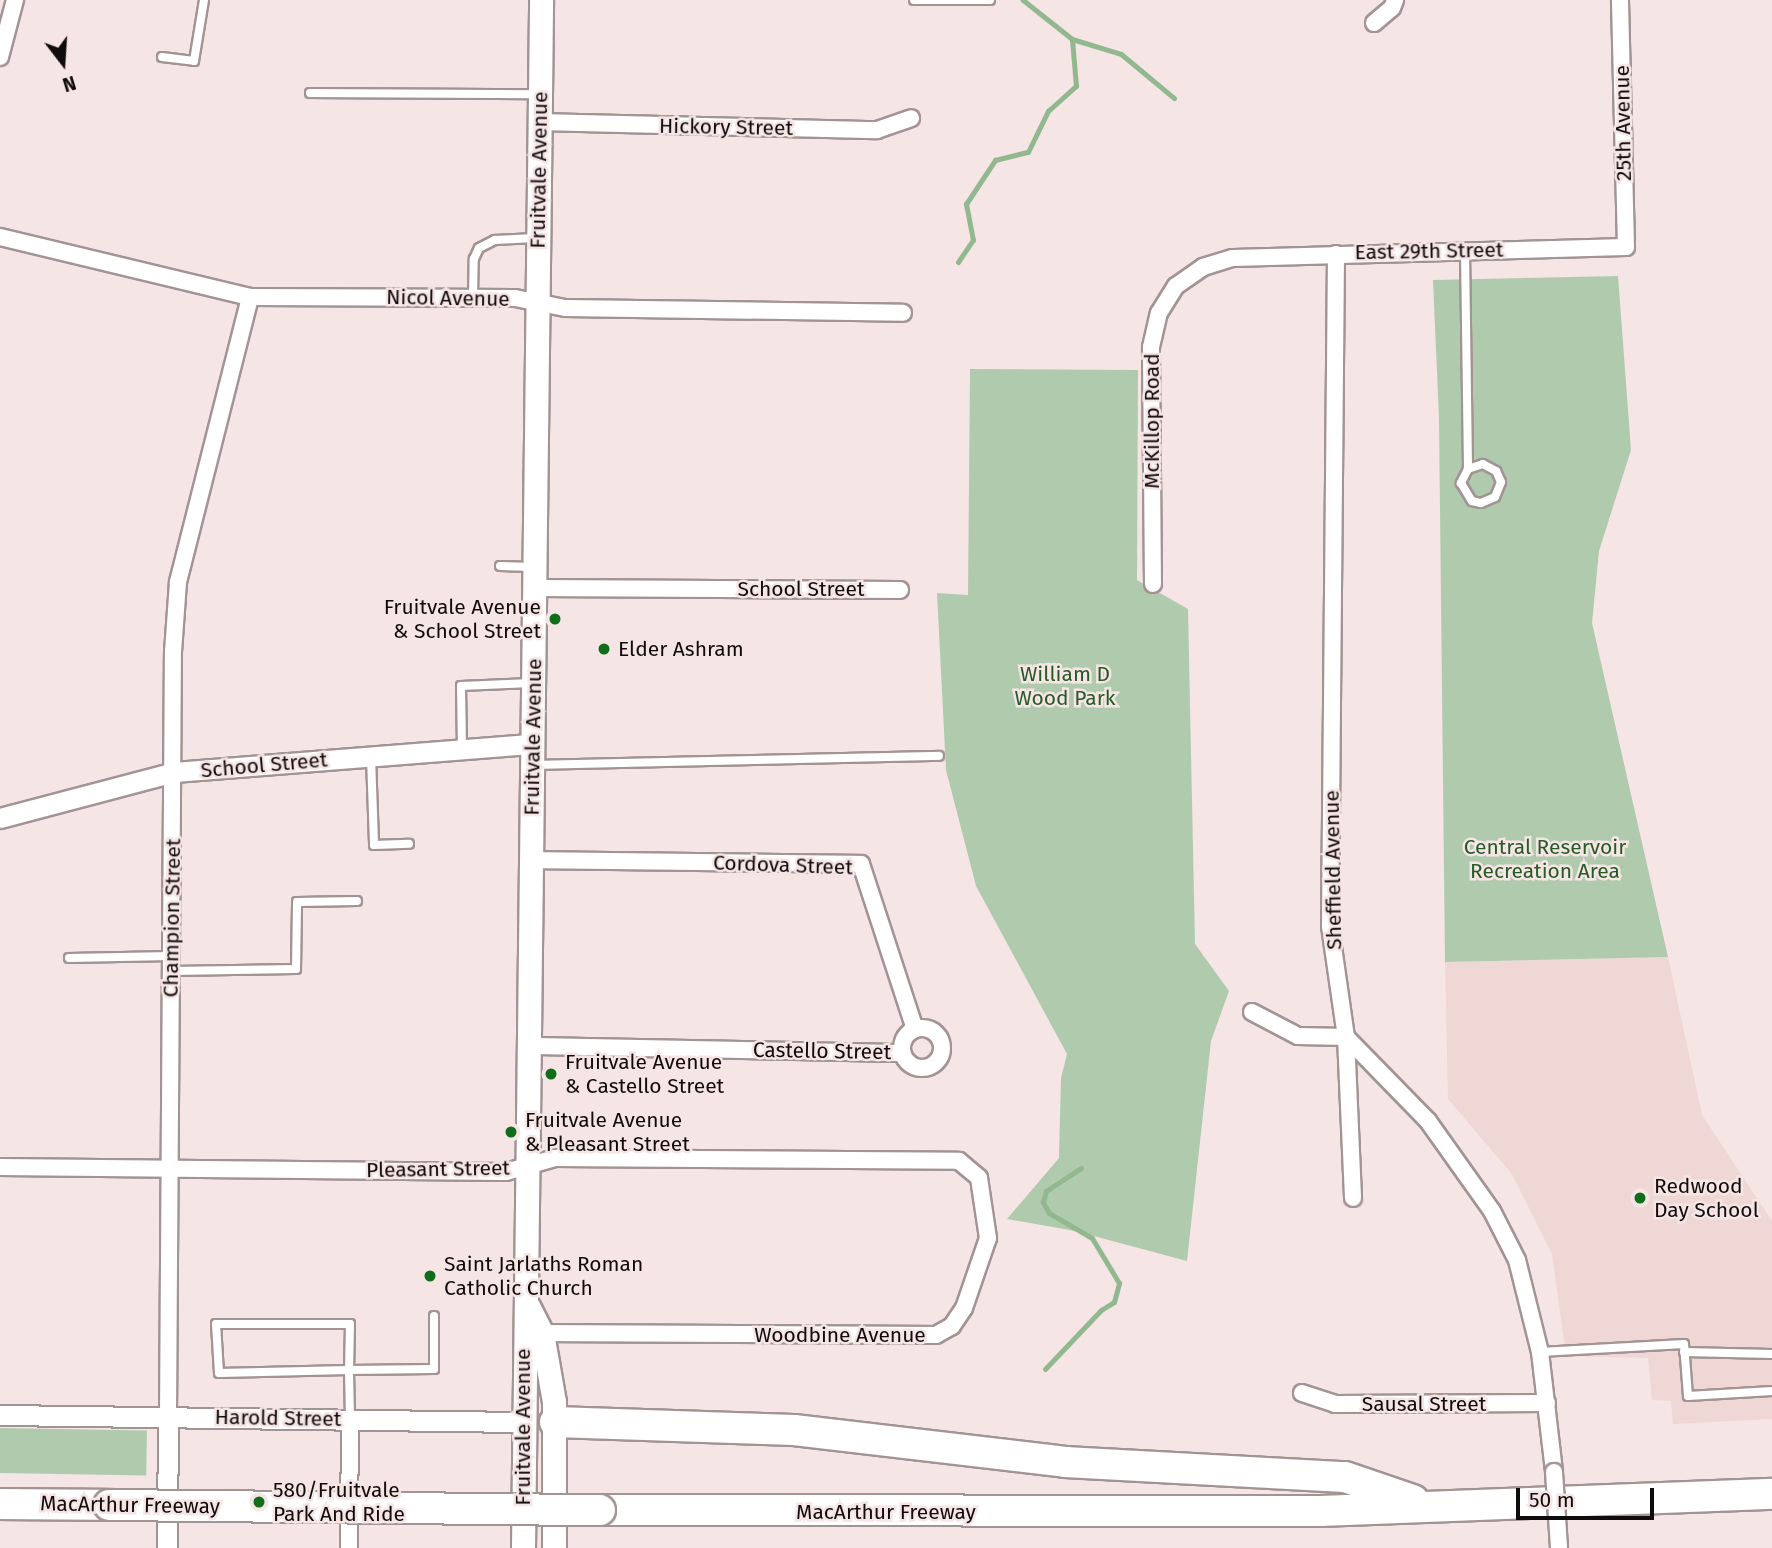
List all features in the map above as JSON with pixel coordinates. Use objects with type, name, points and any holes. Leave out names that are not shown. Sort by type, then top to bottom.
[{"type":"highway","points":[[555,1422],[794,1430],[1065,1462],[1345,1477],[1431,1506]]},
{"type":"highway","name":"MacArthur Freeway","points":[[0,1504],[1131,1512],[1431,1506],[1772,1494]]},
{"type":"main road","name":"Fruitvale Avenue","points":[[523,1548],[523,1422],[530,1165],[541,0]]},
{"type":"main road","name":"Fruitvale Avenue","points":[[528,1306],[542,1333],[555,1422],[554,1548]]},
{"type":"main road","name":"Harold Street","points":[[523,1422],[555,1422]]},
{"type":"street","points":[[0,57],[15,0]]},
{"type":"street","points":[[1374,23],[1392,8],[1395,0]]},
{"type":"street","name":"25th Avenue","points":[[1620,0],[1626,247]]},
{"type":"street","name":"Hickory Street","points":[[539,122],[877,130],[911,118]]},
{"type":"street","name":"Nicol Avenue","points":[[0,237],[250,297],[474,298],[538,302],[565,308],[902,313]]},
{"type":"street","name":"East 29th Street","points":[[1233,258],[1626,247]]},
{"type":"street","name":"Sheffield Avenue","points":[[1336,254],[1330,926],[1346,1037],[1353,1198]]},
{"type":"street","name":"McKillop Road","points":[[1153,584],[1151,347],[1156,324],[1176,286],[1203,267],[1233,258]]},
{"type":"street","name":"Champion Street","points":[[167,1548],[178,582],[250,297]]},
{"type":"street","name":"School Street","points":[[535,577],[900,590]]},
{"type":"street","name":"School Street","points":[[0,818],[174,772],[462,749],[533,755]]},
{"type":"street","name":"Cordova Street","points":[[532,860],[861,864],[915,1029]]},
{"type":"street","points":[[1252,1012],[1298,1036],[1346,1037],[1428,1121],[1492,1211],[1517,1260],[1541,1352],[1548,1403],[1559,1548]]},
{"type":"street","points":[[915,1029],[934,1032],[941,1044],[939,1057],[929,1066],[916,1067],[902,1053],[903,1041],[915,1029]]},
{"type":"street","name":"Castello Street","points":[[531,1046],[902,1053]]},
{"type":"street","name":"Pleasant Street","points":[[0,1167],[506,1172],[553,1158],[959,1161]]},
{"type":"street","name":"Woodbine Avenue","points":[[542,1333],[936,1335],[952,1326],[964,1308],[988,1238],[979,1178],[959,1161]]},
{"type":"street","name":"Sausal Street","points":[[1302,1393],[1335,1404],[1548,1403]]},
{"type":"street","name":"Harold Street","points":[[0,1415],[523,1422]]},
{"type":"street","points":[[349,1548],[350,1419]]},
{"type":"lane","points":[[162,57],[194,61],[204,0]]},
{"type":"lane","points":[[914,0],[990,0]]},
{"type":"lane","points":[[310,93],[540,94]]},
{"type":"lane","points":[[474,298],[474,259],[479,248],[495,240],[538,237]]},
{"type":"lane","points":[[1465,250],[1468,469],[1461,483],[1466,497],[1481,503],[1495,497],[1501,482],[1496,471],[1483,464],[1468,469]]},
{"type":"lane","points":[[500,566],[535,577]]},
{"type":"lane","points":[[462,749],[461,686],[534,683]]},
{"type":"lane","points":[[533,755],[939,756]]},
{"type":"lane","points":[[371,757],[374,845],[409,844]]},
{"type":"lane","points":[[69,958],[296,969],[298,902],[357,901]]},
{"type":"lane","points":[[350,1419],[349,1370],[350,1324],[216,1324],[219,1373],[349,1370],[434,1369],[434,1316]]},
{"type":"lane","points":[[1541,1352],[1684,1343],[1688,1396],[1772,1391]]},
{"type":"lane","points":[[1684,1352],[1772,1354]]},
{"type":"shaded area","name":"Redwood Day School","points":[[1668,957],[1702,1115],[1772,1221],[1772,1419],[1673,1424],[1671,1401],[1652,1400],[1648,1358],[1566,1356],[1552,1254],[1512,1174],[1448,1099],[1445,962]]},
{"type":"green space","name":"Central Reservoir Recreation Area","points":[[1618,276],[1631,450],[1599,551],[1592,623],[1668,957],[1445,962],[1439,418],[1433,280]]},
{"type":"green space","name":"William D Wood Park","points":[[970,369],[1138,370],[1137,580],[1188,609],[1195,944],[1229,991],[1211,1041],[1187,1261],[1075,1231],[1007,1219],[1059,1158],[1061,1078],[1067,1054],[976,886],[946,770],[937,593],[968,595]]},
{"type":"green space","points":[[0,1428],[147,1431],[146,1476],[0,1473]]},
{"type":"waterway","points":[[958,262],[973,240],[966,204],[995,160],[1028,152],[1048,111],[1076,86],[1072,39],[1023,0]]},
{"type":"waterway","points":[[1072,39],[1121,54],[1174,98]]},
{"type":"waterway","points":[[1045,1369],[1101,1310],[1114,1302],[1119,1283],[1092,1238],[1049,1213],[1043,1202],[1046,1191],[1081,1168]]},
{"type":"place","name":"Fruitvale Avenue & School Street","points":[[555,619]]},
{"type":"place","name":"Elder Ashram","points":[[604,649]]},
{"type":"place","name":"Fruitvale Avenue & Castello Street","points":[[551,1074]]},
{"type":"place","name":"Fruitvale Avenue & Pleasant Street","points":[[511,1132]]},
{"type":"place","name":"Redwood Day School","points":[[1640,1198]]},
{"type":"place","name":"Saint Jarlaths Roman Catholic Church","points":[[430,1276]]},
{"type":"place","name":"580/Fruitvale Park And Ride","points":[[259,1502]]}]
